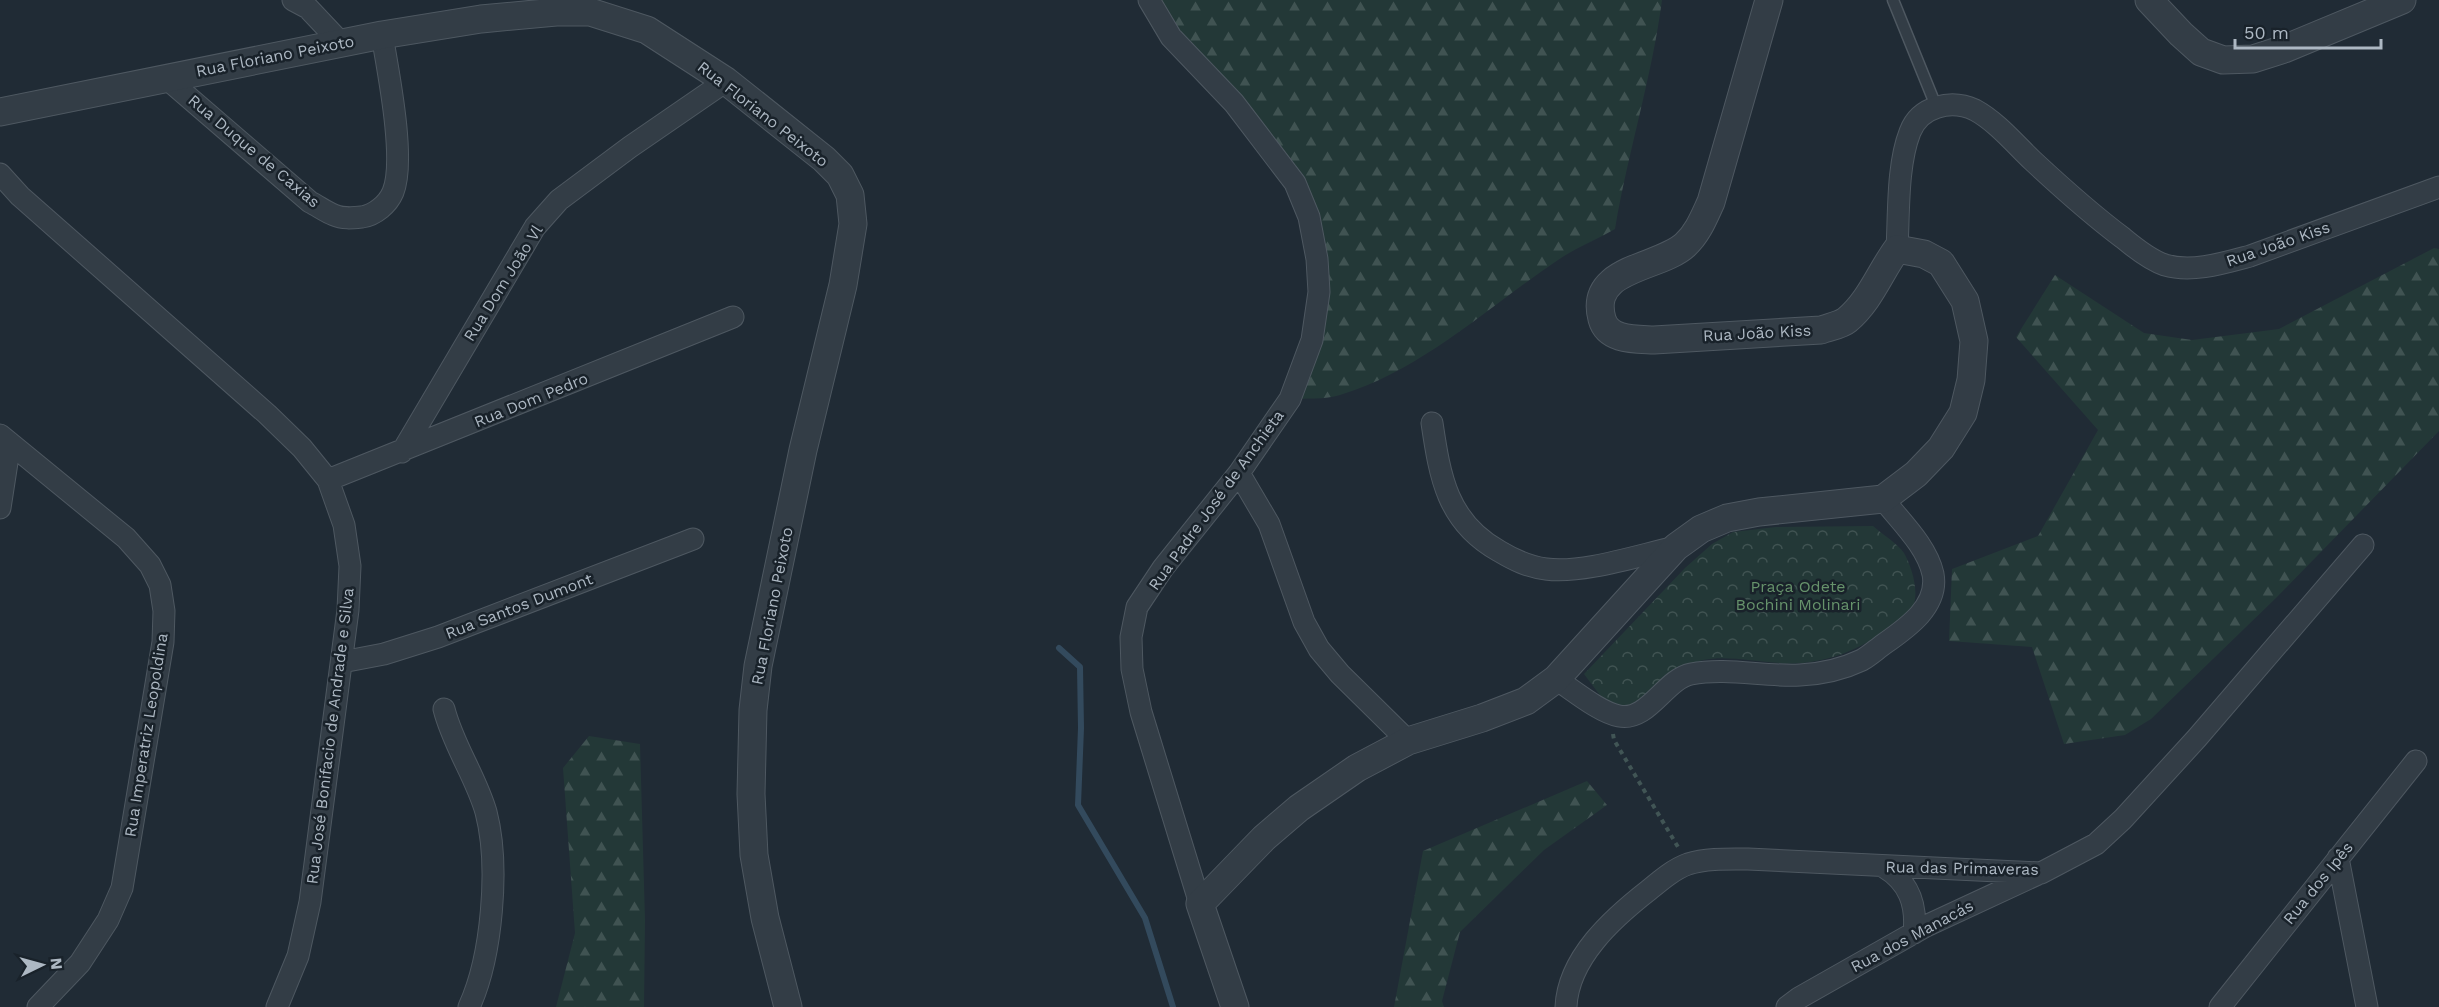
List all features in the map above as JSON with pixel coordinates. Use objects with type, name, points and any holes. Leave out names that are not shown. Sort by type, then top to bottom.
[{"type":"street","points":[[292,0],[308,8],[342,43]]},
{"type":"street","name":"Rua Padre José de Anchieta","points":[[1149,0],[1171,37],[1234,103],[1295,183],[1309,217],[1317,259],[1319,292],[1312,340],[1290,399],[1239,473],[1163,568],[1137,607],[1131,637],[1132,669],[1141,712],[1200,904]]},
{"type":"street","name":"Rua João Kiss","points":[[1769,0],[1711,202],[1699,228],[1686,244],[1670,256],[1619,276],[1607,285],[1601,303],[1603,321],[1612,334],[1628,338],[1653,339],[1821,330],[1846,321],[1867,298],[1884,266],[1897,249]]},
{"type":"street","points":[[2149,0],[2201,52],[2223,60],[2253,59],[2284,49],[2394,1]]},
{"type":"street","name":"Rua Floriano Peixoto","points":[[0,112],[382,35],[479,9],[590,12],[647,30],[726,81],[824,159],[840,175],[850,195],[853,224],[843,285],[803,450],[761,654],[753,710],[751,794],[754,855],[765,918],[788,1007]]},
{"type":"street","name":"Rua Duque de Caxias","points":[[165,77],[310,202],[335,216],[347,218],[368,216],[382,208],[393,192],[397,171],[396,128],[382,35]]},
{"type":"street","name":"Rua Dom João Vl","points":[[402,452],[535,227],[559,200],[630,147],[726,81]]},
{"type":"street","name":"Rua João Kiss","points":[[1936,106],[1954,105],[1974,110],[1994,123],[2083,208],[2143,253],[2165,265],[2192,268],[2250,256],[2439,187]]},
{"type":"street","points":[[1235,1007],[1200,904],[1264,838],[1299,808],[1357,768],[1408,741],[1482,718],[1526,701],[1556,680],[1677,547],[1701,529],[1727,518],[1759,512],[1883,499],[1916,474],[1941,448],[1963,413],[1971,381],[1974,341],[1965,301],[1941,263],[1924,254],[1897,249],[1904,152],[1911,129],[1922,114],[1936,106]]},
{"type":"street","name":"Rua José Bonifacio de Andrade e Silva","points":[[0,174],[37,212],[267,414],[302,448],[328,480],[344,525],[350,566],[342,662],[310,902],[298,956],[278,1007]]},
{"type":"street","name":"Rua Dom Pedro","points":[[328,480],[732,317]]},
{"type":"street","points":[[1432,423],[1438,468],[1445,491],[1460,518],[1483,542],[1518,562],[1546,569],[1587,567],[1677,547]]},
{"type":"street","points":[[0,508],[5,439]]},
{"type":"street","name":"Rua Imperatriz Leopoldina","points":[[5,439],[126,538],[150,565],[160,585],[164,611],[163,642],[122,888],[108,920],[80,963],[38,1007]]},
{"type":"street","points":[[1239,473],[1269,524],[1304,622],[1319,649],[1340,674],[1408,741]]},
{"type":"street","points":[[1556,680],[1608,713],[1628,717],[1641,711],[1687,674],[1722,671],[1801,675],[1832,670],[1863,659],[1905,629],[1926,608],[1934,590],[1933,574],[1926,554],[1883,499]]},
{"type":"street","name":"Rua Santos Dumont","points":[[342,662],[384,654],[438,637],[693,539]]},
{"type":"street","name":"Rua das Primaveras","points":[[1566,1007],[1566,994],[1576,969],[1596,938],[1639,898],[1668,875],[1688,864],[1748,859],[2041,873],[2096,844],[2123,819],[2197,738],[2363,544]]},
{"type":"street","points":[[444,710],[449,729],[485,810],[491,838],[493,867],[488,938],[477,990],[469,1007]]},
{"type":"street","name":"Rua dos Ipês","points":[[2220,1007],[2416,760]]},
{"type":"street","points":[[2338,858],[2367,1007]]},
{"type":"street","points":[[1884,867],[1905,884],[1912,899],[1916,916],[1914,933]]},
{"type":"street","name":"Rua dos Manacás","points":[[1787,1007],[1798,998],[1914,933],[2041,873]]},
{"type":"lane","points":[[1893,0],[1936,106]]},
{"type":"path","points":[[1608,713],[1614,740],[1688,864]]},
{"type":"green space","points":[[1149,0],[1662,0],[1658,29],[1615,229],[1565,256],[1454,336],[1399,370],[1370,384],[1334,397],[1290,399],[1312,340],[1309,217]]},
{"type":"green space","points":[[2434,248],[2439,249],[2439,431],[2276,598],[2151,719],[2125,735],[2064,744],[2032,647],[1949,641],[1952,569],[2038,536],[2098,430],[2016,337],[2055,275],[2144,333],[2192,340],[2279,329]]},
{"type":"green space","name":"Praça Odete Bochini Molinari","points":[[1873,526],[1904,553],[1912,573],[1915,597],[1911,610],[1904,618],[1861,646],[1823,660],[1803,663],[1727,658],[1703,660],[1678,672],[1636,703],[1623,706],[1608,706],[1584,674],[1685,568],[1712,544],[1733,532],[1776,527]]},
{"type":"green space","points":[[589,736],[640,744],[645,920],[644,1007],[556,1007],[575,933],[563,768]]},
{"type":"green space","points":[[1587,781],[1607,805],[1544,850],[1460,932],[1442,1001],[1444,1007],[1394,1007],[1423,851]]},
{"type":"waterway","points":[[1059,648],[1080,667],[1081,728],[1078,805],[1145,918],[1173,1007]]}]
